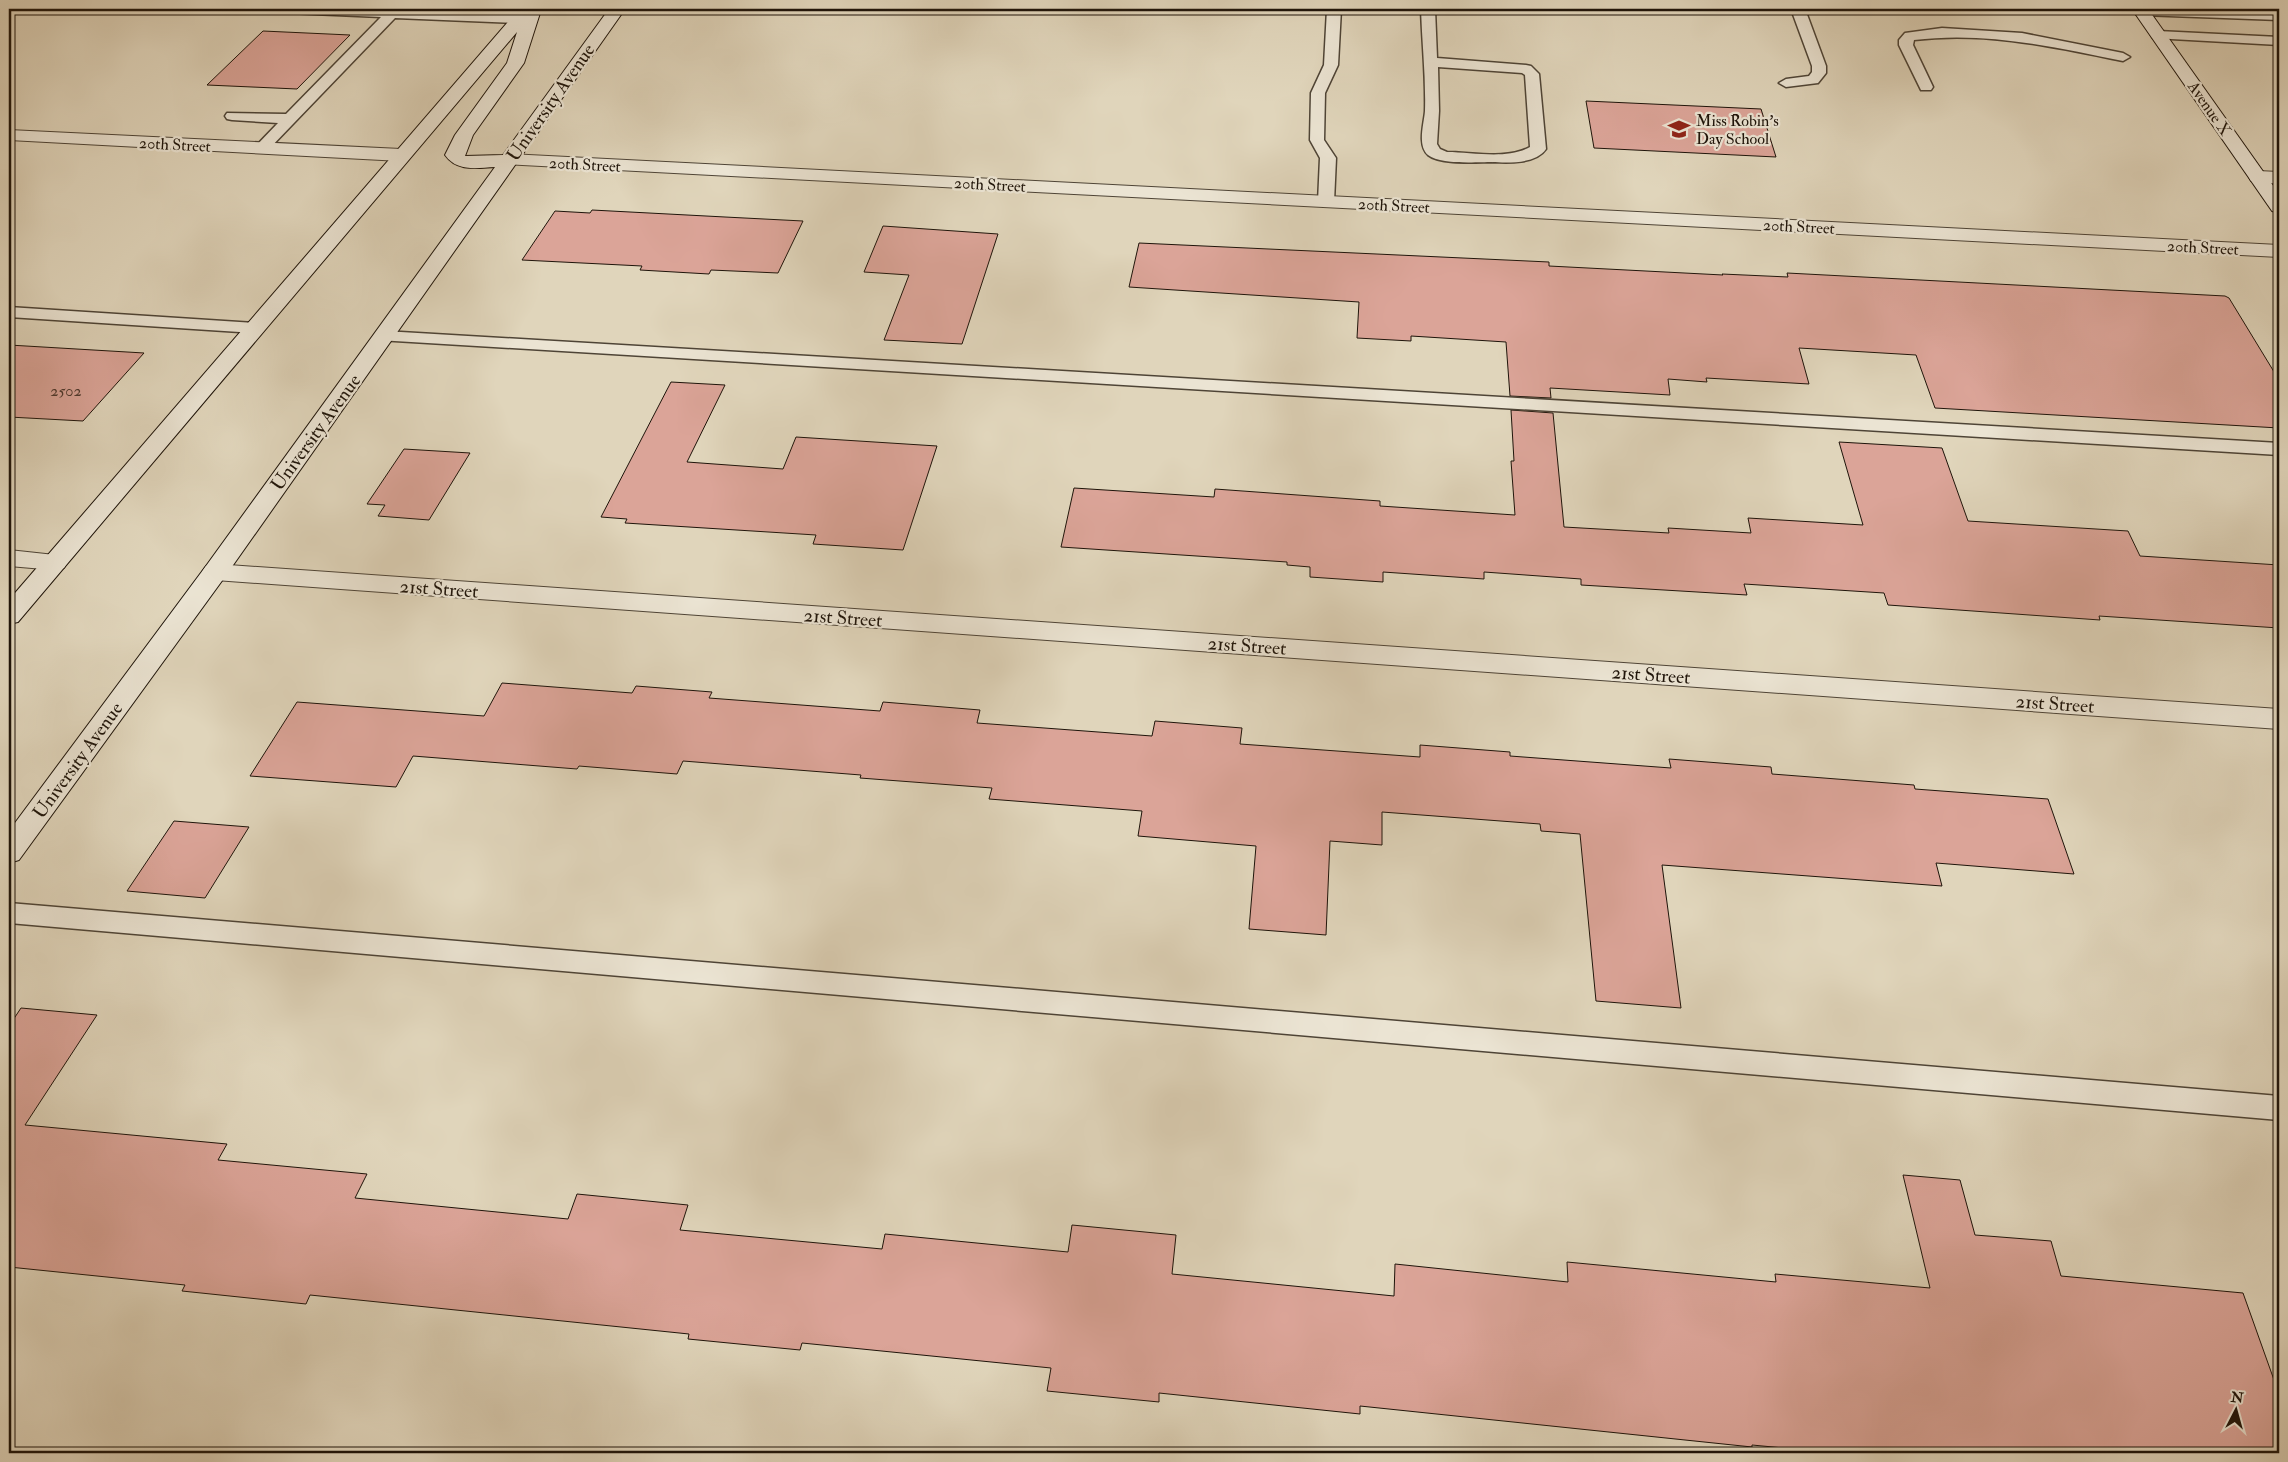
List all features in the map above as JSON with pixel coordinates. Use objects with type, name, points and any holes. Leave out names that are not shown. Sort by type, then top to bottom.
[{"type":"street","name":"University Avenue","points":[[9,852],[215,572],[617,9]]},
{"type":"street","name":"Avenue X","points":[[2141,10],[2279,207]]},
{"type":"street","name":"20th Street","points":[[527,12],[514,63],[464,136],[454,155],[458,160],[468,163],[509,160],[2279,251]]},
{"type":"street","points":[[9,616],[401,155],[527,12]]},
{"type":"street","name":"20th Street","points":[[9,135],[401,155]]},
{"type":"street","points":[[2258,177],[2279,178]]},
{"type":"street","points":[[9,558],[55,562]]},
{"type":"street","name":"21st Street","points":[[215,572],[2279,719]]},
{"type":"lane","points":[[288,9],[392,14],[527,12]]},
{"type":"lane","points":[[1326,202],[1328,158],[1317,140],[1318,93],[1330,65],[1334,9]]},
{"type":"lane","points":[[1428,9],[1432,123],[1429,144],[1434,152],[1445,156],[1504,158],[1527,156],[1538,148],[1532,74],[1526,69],[1430,62]]},
{"type":"lane","points":[[1786,83],[1812,80],[1819,73],[1819,66],[1798,9]]},
{"type":"lane","points":[[2141,10],[2221,11],[2279,16]]},
{"type":"lane","points":[[262,148],[392,14]]},
{"type":"lane","points":[[1926,87],[1906,45],[1906,40],[1910,36],[1918,34],[1942,32],[2022,37],[2123,57]]},
{"type":"lane","points":[[2158,36],[2279,41]]},
{"type":"lane","points":[[232,116],[289,119]]},
{"type":"lane","points":[[9,312],[255,328]]},
{"type":"lane","points":[[384,336],[2279,449]]},
{"type":"lane","points":[[9,913],[2279,1108]]},
{"type":"building","points":[[263,31],[350,35],[297,89],[207,85]]},
{"type":"building","name":"Miss Robin's Day School","points":[[1586,101],[1761,109],[1776,157],[1594,148]]},
{"type":"building","points":[[592,210],[803,221],[778,273],[711,270],[709,274],[640,270],[642,266],[522,260],[555,211],[590,213]]},
{"type":"building","points":[[883,226],[998,234],[962,344],[884,340],[909,275],[864,272]]},
{"type":"building","points":[[1139,243],[1549,262],[1549,266],[1723,275],[1788,277],[1787,273],[2225,296],[2229,298],[2279,380],[2279,428],[1935,408],[1916,355],[1799,348],[1809,384],[1706,378],[1707,382],[1668,379],[1670,395],[1550,388],[1551,398],[1510,396],[1506,342],[1411,336],[1411,341],[1357,338],[1359,302],[1129,287]]},
{"type":"building","points":[[9,345],[144,353],[83,421],[9,417]]},
{"type":"building","points":[[671,382],[725,385],[687,462],[783,469],[796,437],[937,446],[903,550],[813,544],[816,535],[625,523],[627,519],[601,517]]},
{"type":"building","points":[[1511,410],[1553,413],[1564,527],[1669,533],[1668,528],[1751,533],[1748,518],[1863,525],[1839,442],[1942,448],[1968,521],[2128,531],[2140,556],[2279,565],[2279,628],[2099,616],[2100,620],[1888,605],[1884,593],[1744,584],[1747,595],[1581,585],[1581,579],[1484,572],[1484,579],[1383,572],[1383,582],[1310,577],[1310,567],[1287,565],[1287,562],[1061,547],[1074,488],[1214,497],[1215,489],[1380,501],[1380,506],[1515,515],[1511,461],[1514,461]]},
{"type":"building","points":[[404,449],[470,453],[429,520],[378,516],[385,505],[367,504]]},
{"type":"building","points":[[502,683],[632,693],[636,686],[712,692],[709,698],[880,711],[883,702],[980,710],[977,723],[1152,736],[1155,721],[1242,728],[1240,744],[1420,757],[1420,745],[1510,752],[1510,756],[1671,768],[1669,759],[1771,767],[1772,774],[1914,785],[1915,789],[2048,799],[2074,874],[1936,863],[1942,886],[1662,865],[1681,1008],[1596,1001],[1580,834],[1541,831],[1540,824],[1382,812],[1382,845],[1330,841],[1326,935],[1249,929],[1256,846],[1138,836],[1142,811],[989,799],[992,788],[860,778],[861,775],[683,761],[677,774],[579,766],[577,769],[413,756],[396,787],[250,776],[297,702],[484,716]]},
{"type":"building","points":[[174,821],[249,827],[205,898],[127,891]]},
{"type":"building","points":[[21,1008],[97,1015],[25,1125],[227,1144],[218,1160],[367,1174],[355,1198],[568,1219],[577,1194],[688,1205],[680,1230],[882,1249],[885,1234],[1068,1252],[1072,1225],[1176,1235],[1172,1274],[1394,1296],[1395,1264],[1568,1282],[1567,1262],[1776,1282],[1775,1274],[1930,1288],[1903,1175],[1960,1180],[1975,1235],[2051,1241],[2061,1276],[2243,1293],[2279,1394],[2279,1453],[1836,1453],[1752,1445],[1752,1447],[1360,1406],[1360,1414],[1159,1393],[1159,1402],[1047,1391],[1051,1368],[802,1343],[800,1350],[688,1339],[689,1334],[310,1295],[306,1304],[182,1291],[185,1285],[9,1267],[9,1026]]},
{"type":"place","name":"Miss Robin's Day School","points":[[1679,129]]}]
